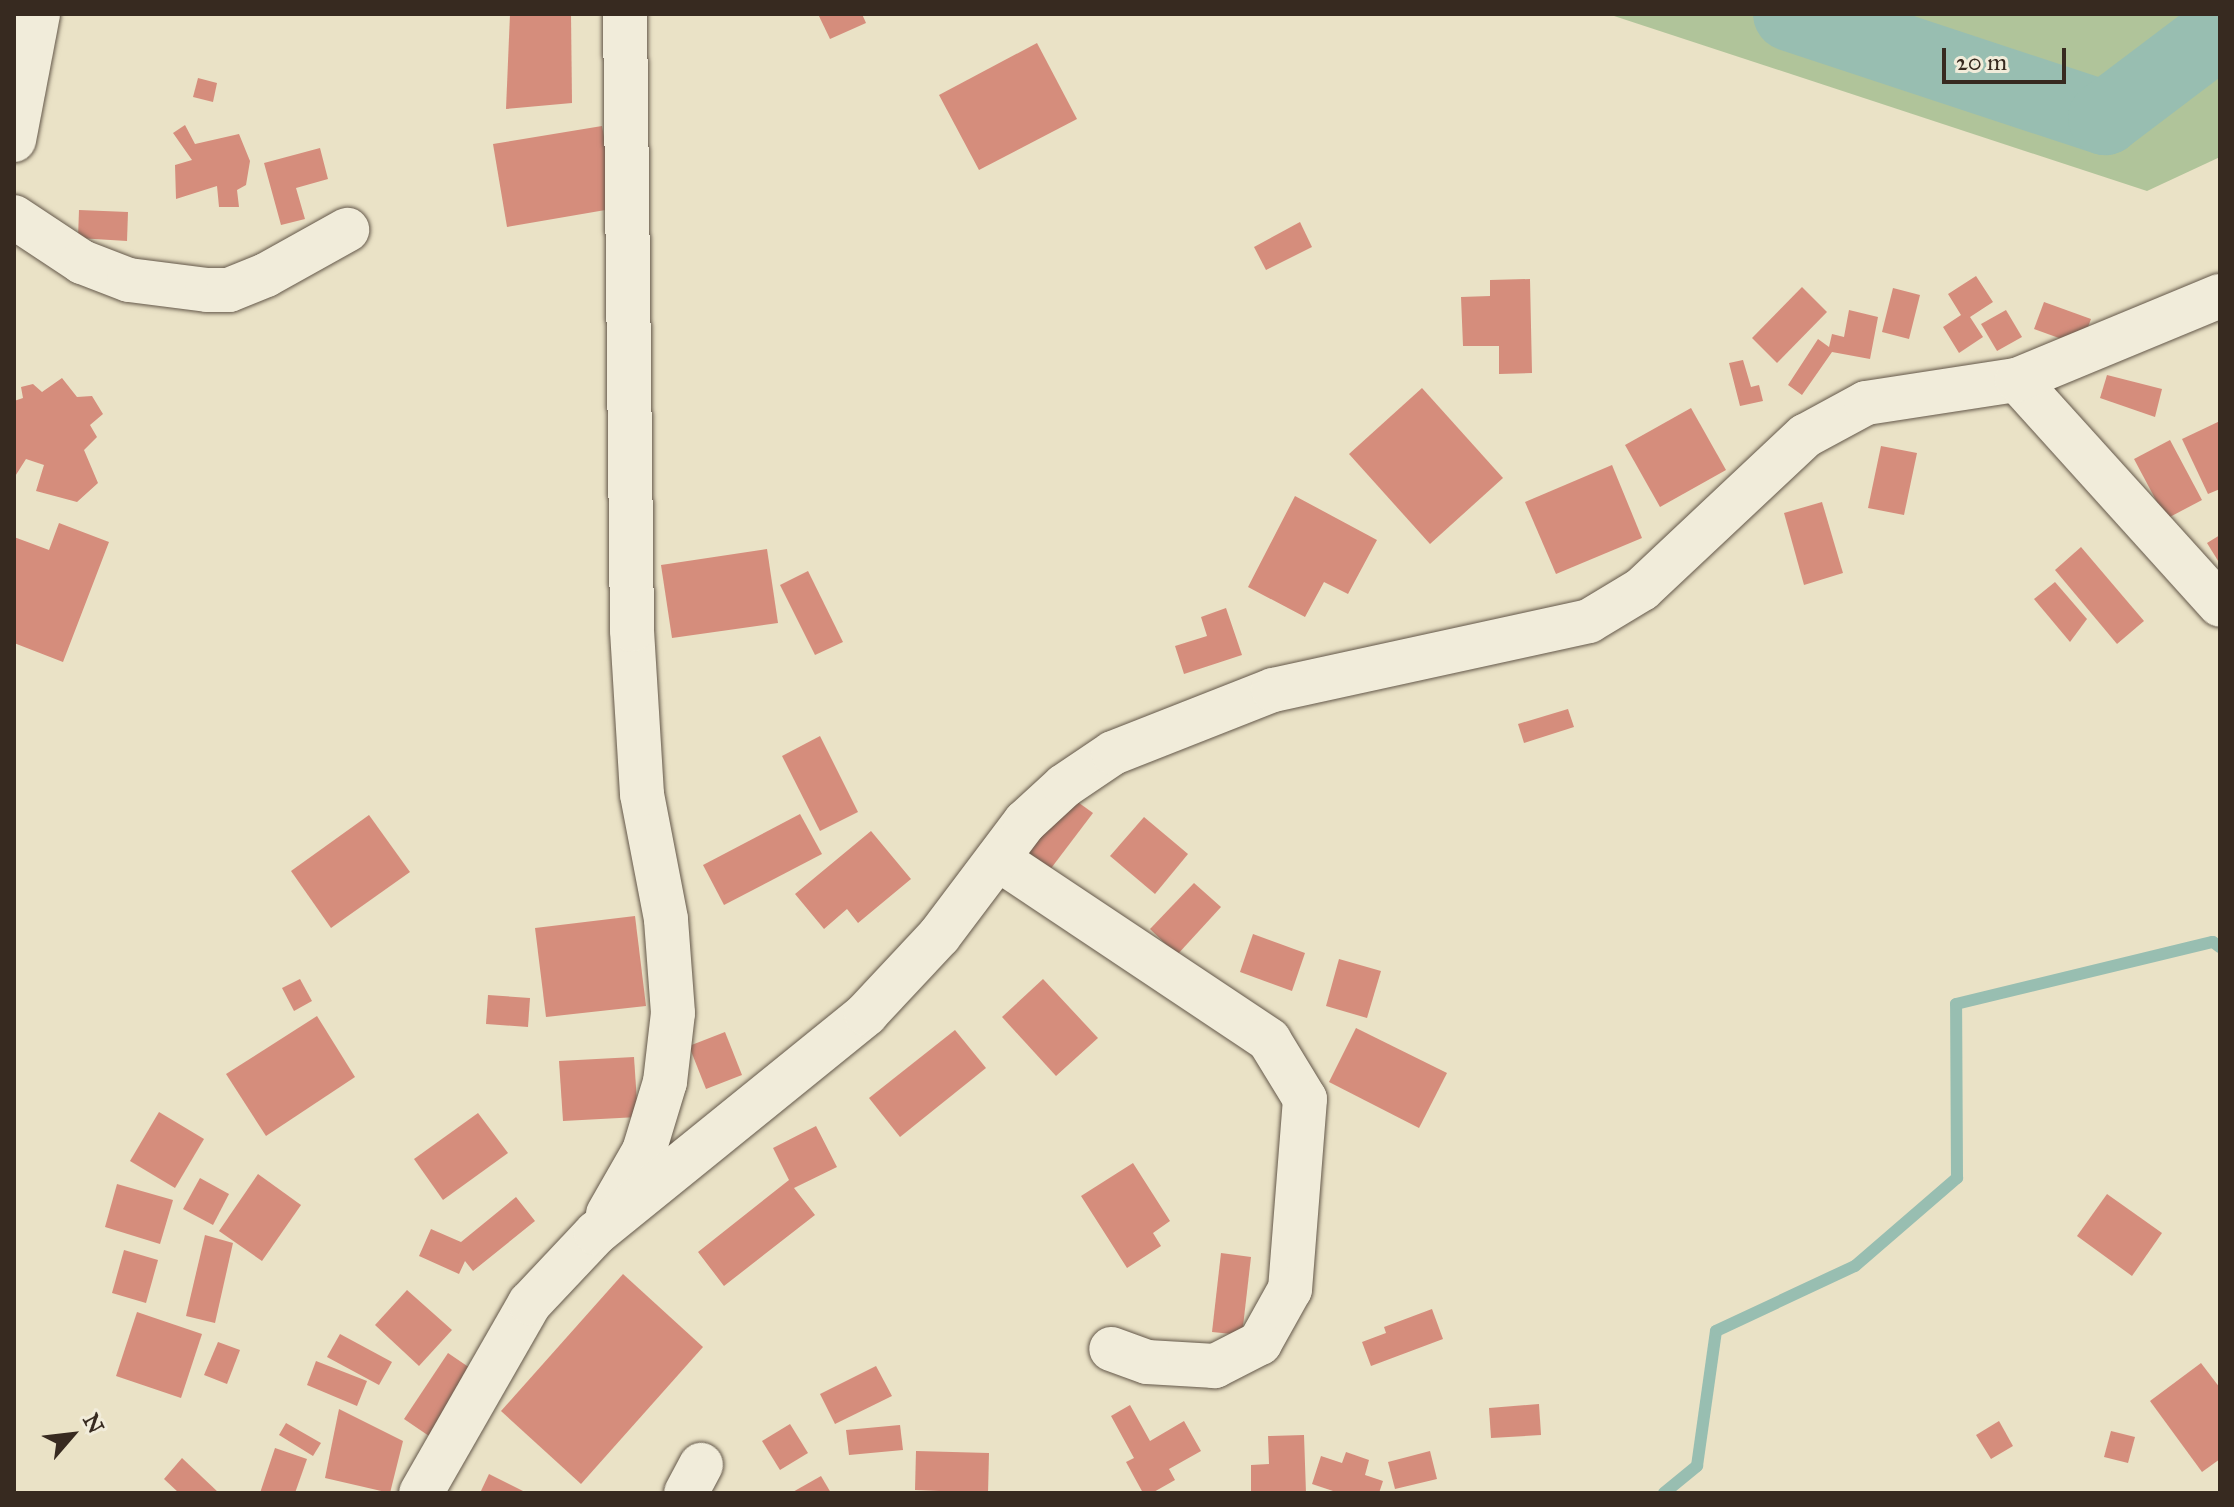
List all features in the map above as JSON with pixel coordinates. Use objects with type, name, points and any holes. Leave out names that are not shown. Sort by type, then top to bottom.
[{"type":"street","points":[[14,140],[38,14]]},
{"type":"street","points":[[596,1233],[644,1151],[665,1082],[673,1013],[666,919],[642,794],[632,630],[625,14]]},
{"type":"street","points":[[14,217],[82,262],[129,280],[207,290],[229,290],[266,275],[347,230]]},
{"type":"street","points":[[421,1493],[530,1303],[596,1233],[866,1014],[939,936],[1025,822],[1064,786],[1113,753],[1273,690],[1589,621],[1642,589],[1805,436],[1866,403],[2017,380],[2220,296]]},
{"type":"street","points":[[2017,380],[2220,605]]},
{"type":"street","points":[[998,859],[1269,1040],[1305,1099],[1290,1289],[1260,1343],[1215,1366],[1147,1362],[1111,1349]]},
{"type":"green space","points":[[1608,14],[2220,14],[2220,157],[2147,191]]},
{"type":"building","points":[[510,14],[571,14],[572,103],[506,109]]},
{"type":"building","points":[[818,14],[862,14],[866,23],[830,39]]},
{"type":"building","points":[[1037,43],[1077,119],[979,170],[939,95]]},
{"type":"building","points":[[198,78],[217,83],[213,102],[193,97]]},
{"type":"building","points":[[185,125],[195,144],[239,134],[250,161],[246,185],[237,190],[239,207],[219,207],[217,186],[176,199],[175,165],[192,160],[173,133]]},
{"type":"building","points":[[602,126],[617,208],[507,227],[493,144]]},
{"type":"building","points":[[320,148],[328,179],[296,188],[305,219],[281,225],[264,163]]},
{"type":"building","points":[[79,210],[128,212],[127,241],[78,238]]},
{"type":"building","points":[[1300,222],[1312,247],[1266,270],[1254,247]]},
{"type":"building","points":[[1976,276],[1993,302],[1970,317],[1983,337],[1959,353],[1943,327],[1961,315],[1948,294]]},
{"type":"building","points":[[1530,279],[1532,373],[1499,374],[1499,346],[1463,346],[1461,297],[1490,296],[1490,280]]},
{"type":"building","points":[[1802,287],[1827,312],[1777,363],[1752,338]]},
{"type":"building","points":[[1893,288],[1920,295],[1909,339],[1882,332]]},
{"type":"building","points":[[2044,302],[2091,319],[2081,346],[2034,329]]},
{"type":"building","points":[[1849,310],[1878,317],[1870,359],[1832,352],[1802,395],[1788,385],[1818,339],[1829,347],[1832,334],[1844,337]]},
{"type":"building","points":[[2006,310],[2022,337],[1997,351],[1981,324]]},
{"type":"building","points":[[1743,360],[1751,387],[1759,385],[1763,401],[1740,406],[1729,363]]},
{"type":"building","points":[[2107,375],[2162,389],[2155,417],[2100,398]]},
{"type":"building","points":[[62,378],[77,397],[92,396],[103,414],[90,425],[97,437],[84,450],[98,483],[77,502],[36,491],[44,465],[26,459],[14,478],[14,401],[23,398],[21,387],[33,384],[42,392]]},
{"type":"building","points":[[1422,388],[1503,478],[1430,544],[1349,454]]},
{"type":"building","points":[[1691,408],[1726,470],[1660,507],[1625,445]]},
{"type":"building","points":[[2220,421],[2220,489],[2208,494],[2182,439]]},
{"type":"building","points":[[2170,440],[2202,500],[2166,519],[2134,459]]},
{"type":"building","points":[[1881,446],[1917,453],[1904,515],[1868,508]]},
{"type":"building","points":[[1612,465],[1642,538],[1556,574],[1525,502]]},
{"type":"building","points":[[1295,496],[1377,540],[1348,594],[1324,582],[1305,617],[1248,587]]},
{"type":"building","points":[[1822,502],[1843,573],[1804,585],[1784,513]]},
{"type":"building","points":[[59,523],[109,542],[63,662],[14,643],[14,537],[49,550]]},
{"type":"building","points":[[2220,535],[2220,564],[2207,543]]},
{"type":"building","points":[[2081,547],[2144,621],[2117,644],[2055,570]]},
{"type":"building","points":[[767,549],[778,623],[672,638],[661,565]]},
{"type":"building","points":[[808,571],[843,642],[815,655],[780,585]]},
{"type":"building","points":[[2055,582],[2087,619],[2070,642],[2034,599]]},
{"type":"building","points":[[1226,608],[1242,655],[1184,674],[1175,646],[1207,636],[1201,617]]},
{"type":"building","points":[[1568,709],[1574,727],[1524,743],[1518,724]]},
{"type":"building","points":[[820,736],[858,812],[820,831],[782,756]]},
{"type":"building","points":[[1068,795],[1093,813],[1049,871],[1025,853]]},
{"type":"building","points":[[800,814],[822,854],[724,905],[703,865]]},
{"type":"building","points":[[369,815],[410,872],[331,928],[291,871]]},
{"type":"building","points":[[1144,817],[1188,854],[1155,894],[1110,856]]},
{"type":"building","points":[[871,831],[911,879],[858,923],[847,909],[824,929],[795,894]]},
{"type":"building","points":[[1194,883],[1221,907],[1177,955],[1150,929]]},
{"type":"building","points":[[635,916],[646,1006],[546,1017],[535,928]]},
{"type":"building","points":[[1253,934],[1305,953],[1292,991],[1240,972]]},
{"type":"building","points":[[1339,959],[1381,971],[1367,1018],[1326,1006]]},
{"type":"building","points":[[300,979],[312,1001],[294,1011],[282,988]]},
{"type":"building","points":[[1043,979],[1098,1038],[1056,1076],[1002,1017]]},
{"type":"building","points":[[488,995],[530,998],[528,1027],[486,1024]]},
{"type":"building","points":[[317,1016],[355,1077],[266,1136],[226,1074]]},
{"type":"building","points":[[1356,1028],[1447,1073],[1419,1128],[1329,1082]]},
{"type":"building","points":[[955,1030],[986,1068],[900,1137],[869,1098]]},
{"type":"building","points":[[725,1032],[742,1075],[706,1089],[689,1046]]},
{"type":"building","points":[[634,1057],[638,1117],[563,1121],[559,1061]]},
{"type":"building","points":[[159,1112],[204,1139],[175,1188],[130,1161]]},
{"type":"building","points":[[478,1113],[508,1153],[443,1200],[414,1159]]},
{"type":"building","points":[[816,1126],[837,1167],[794,1188],[815,1215],[724,1286],[698,1252],[789,1180],[773,1148]]},
{"type":"building","points":[[1133,1163],[1170,1221],[1153,1233],[1161,1246],[1127,1268],[1081,1196]]},
{"type":"building","points":[[258,1174],[301,1205],[262,1261],[219,1231]]},
{"type":"building","points":[[200,1178],[229,1194],[213,1225],[183,1209]]},
{"type":"building","points":[[117,1184],[173,1200],[160,1244],[105,1227]]},
{"type":"building","points":[[2107,1194],[2162,1233],[2132,1276],[2077,1236]]},
{"type":"building","points":[[516,1197],[535,1221],[473,1271],[465,1261],[459,1274],[419,1256],[431,1229],[461,1242]]},
{"type":"building","points":[[205,1235],[233,1243],[215,1323],[186,1316]]},
{"type":"building","points":[[124,1250],[158,1260],[146,1303],[112,1293]]},
{"type":"building","points":[[1221,1253],[1251,1257],[1242,1335],[1212,1332]]},
{"type":"building","points":[[623,1274],[703,1347],[581,1484],[501,1411]]},
{"type":"building","points":[[407,1290],[452,1330],[419,1366],[375,1325]]},
{"type":"building","points":[[1432,1309],[1443,1339],[1371,1366],[1362,1342],[1386,1333],[1384,1327]]},
{"type":"building","points":[[137,1312],[202,1334],[181,1398],[116,1376]]},
{"type":"building","points":[[340,1334],[392,1362],[379,1385],[327,1357]]},
{"type":"building","points":[[218,1342],[240,1350],[227,1384],[204,1375]]},
{"type":"building","points":[[448,1353],[473,1370],[429,1436],[404,1419]]},
{"type":"building","points":[[316,1361],[367,1381],[357,1406],[307,1385]]},
{"type":"building","points":[[2201,1363],[2220,1388],[2220,1459],[2202,1472],[2150,1401]]},
{"type":"building","points":[[876,1366],[892,1396],[835,1424],[820,1394]]},
{"type":"building","points":[[1539,1404],[1541,1435],[1491,1438],[1489,1408]]},
{"type":"building","points":[[1130,1405],[1150,1441],[1184,1421],[1201,1451],[1169,1469],[1175,1480],[1152,1493],[1143,1493],[1126,1462],[1134,1458],[1111,1416]]},
{"type":"building","points":[[339,1409],[403,1441],[390,1493],[325,1478]]},
{"type":"building","points":[[1999,1421],[2013,1446],[1991,1459],[1976,1435]]},
{"type":"building","points":[[286,1423],[321,1443],[313,1456],[279,1435]]},
{"type":"building","points":[[790,1424],[808,1453],[780,1470],[762,1441]]},
{"type":"building","points":[[900,1425],[903,1450],[849,1455],[846,1430]]},
{"type":"building","points":[[2111,1431],[2135,1437],[2128,1463],[2104,1457]]},
{"type":"building","points":[[1304,1435],[1306,1493],[1251,1493],[1251,1465],[1269,1464],[1268,1436]]},
{"type":"building","points":[[275,1448],[307,1459],[295,1493],[260,1493]]},
{"type":"building","points":[[916,1451],[989,1453],[988,1493],[915,1490]]},
{"type":"building","points":[[1430,1451],[1437,1479],[1395,1489],[1388,1462]]},
{"type":"building","points":[[1346,1452],[1369,1460],[1365,1475],[1383,1481],[1379,1493],[1339,1493],[1312,1484],[1321,1456],[1342,1463]]},
{"type":"building","points":[[182,1458],[219,1493],[179,1493],[164,1479]]},
{"type":"building","points":[[489,1474],[527,1493],[480,1493]]},
{"type":"building","points":[[821,1476],[831,1493],[791,1493]]},
{"type":"waterway","points":[[1790,14],[2105,118],[2220,31]]},
{"type":"waterway","points":[[1664,1493],[1697,1466],[1716,1331],[1855,1266],[1957,1178],[1956,1004],[2213,942],[2220,947]]}]
